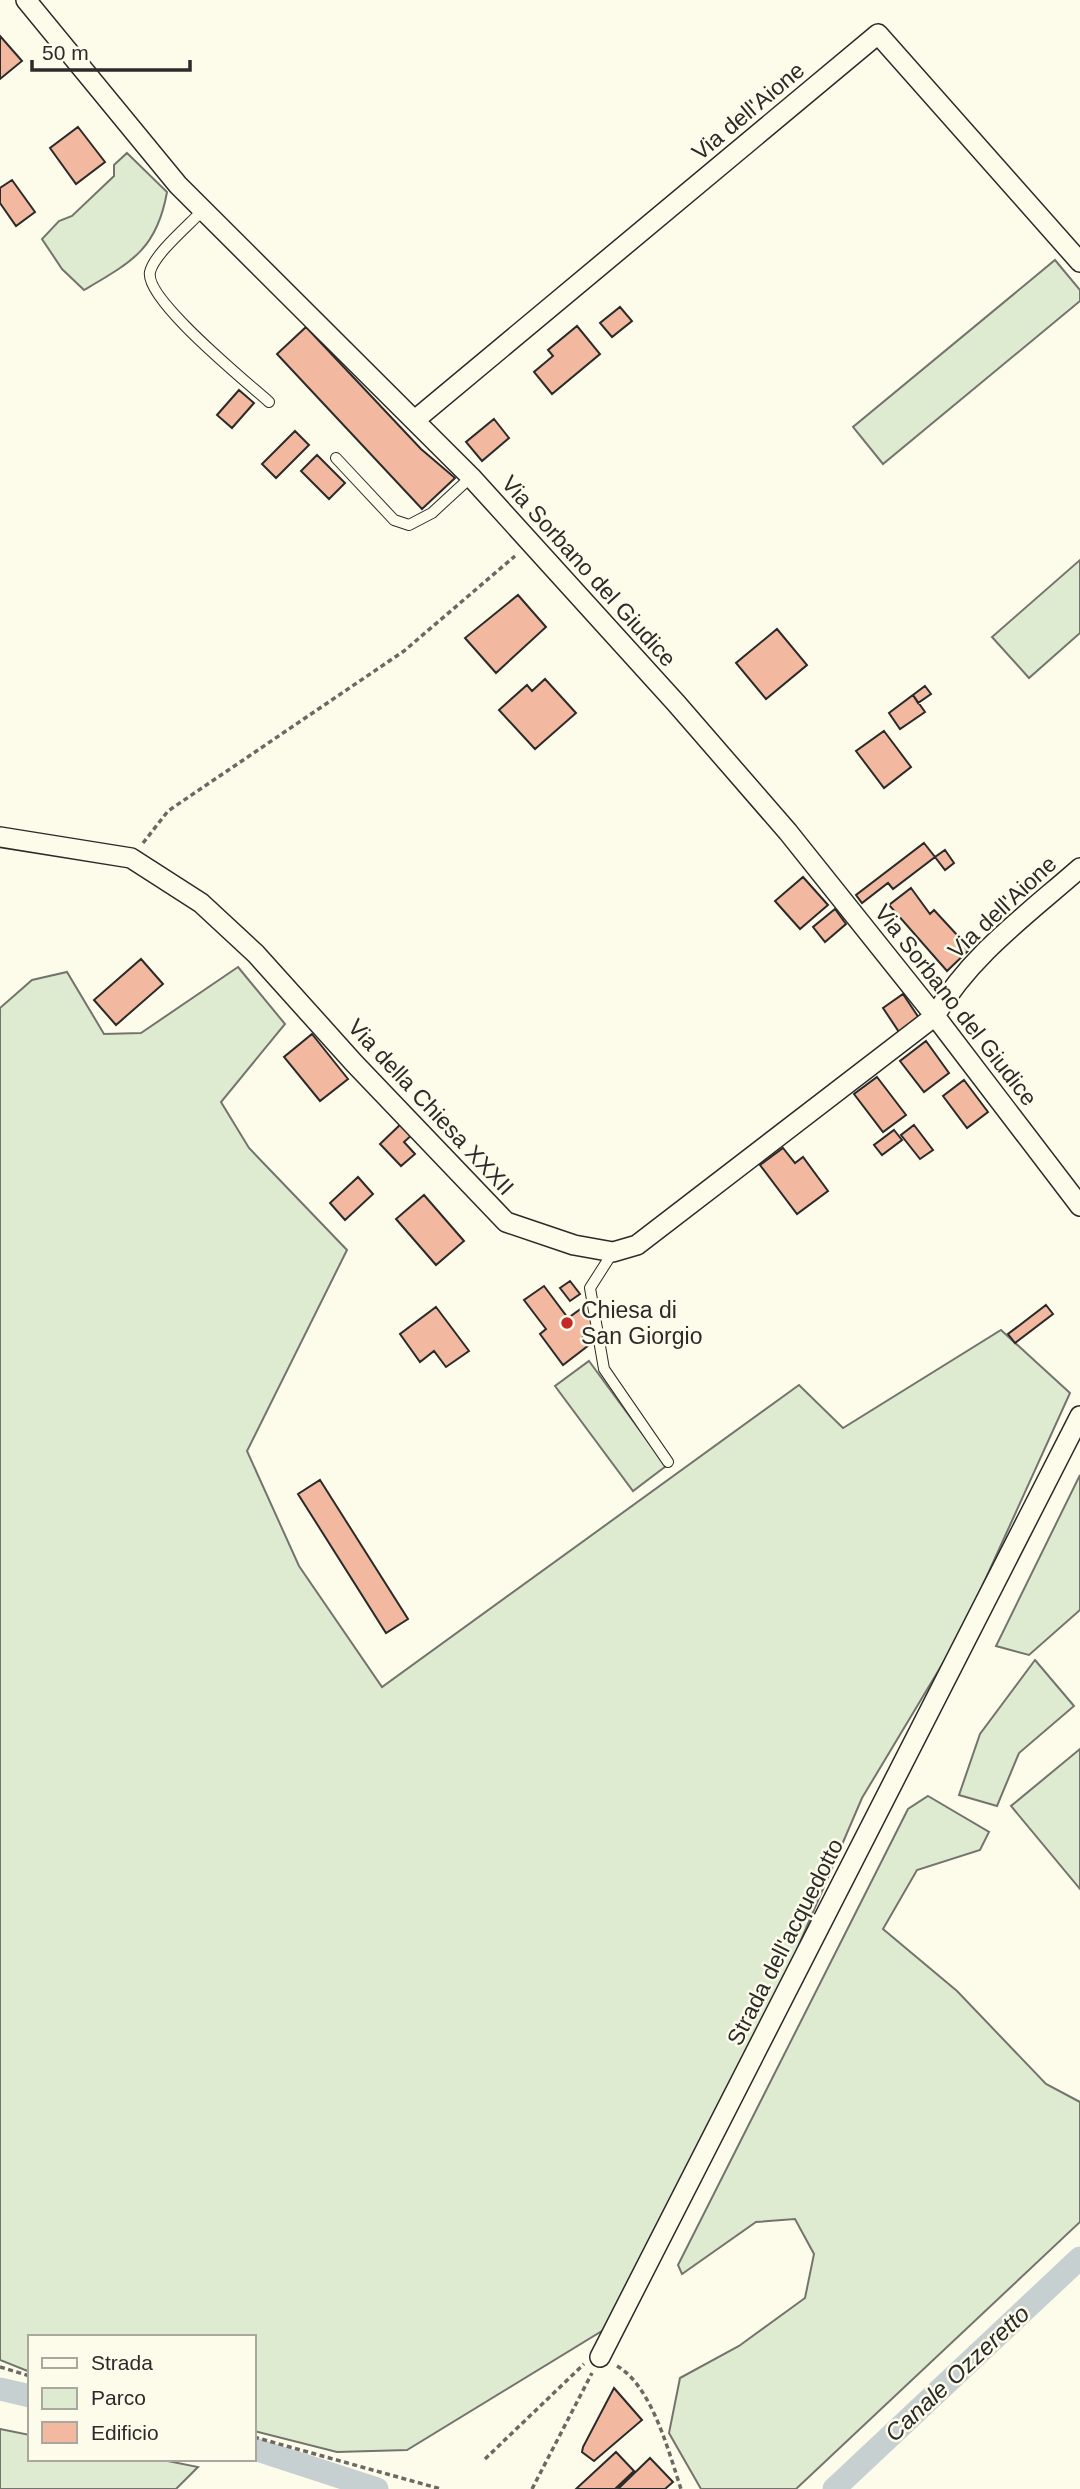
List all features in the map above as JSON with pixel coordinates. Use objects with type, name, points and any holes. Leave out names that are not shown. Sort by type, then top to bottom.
[{"type":"street","name":"Via Sorbano del Giudice","points":[[26,0],[178,185],[471,477],[532,542],[788,832],[935,1016],[1080,1206]]},
{"type":"street","name":"Via dell'Aione","points":[[415,420],[878,34],[1080,262]]},
{"type":"street","name":"Via della Chiesa XXXII","points":[[0,837],[131,858],[201,903],[256,954],[354,1063],[506,1222],[573,1245],[613,1252]]},
{"type":"street","name":"Via dell'Aione","points":[[935,1016],[948,994],[980,957],[1080,868]]},
{"type":"street","points":[[613,1252],[637,1245],[935,1016]]},
{"type":"street","name":"Strada dell'acquedotto","points":[[600,2357],[1080,1416]]},
{"type":"lane","points":[[203,210],[157,259],[150,272],[151,285],[169,310],[269,402]]},
{"type":"lane","points":[[336,458],[394,520],[409,525],[432,513],[471,477]]},
{"type":"lane","points":[[613,1252],[590,1288],[604,1369],[668,1462]]},
{"type":"path","points":[[131,858],[168,811],[404,651],[532,542]]},
{"type":"path","points":[[485,2459],[589,2358],[596,2355],[624,2370],[639,2388],[654,2413],[681,2489]]},
{"type":"path","points":[[532,2489],[600,2357]]},
{"type":"path","points":[[0,2367],[28,2375]]},
{"type":"path","points":[[256,2438],[442,2489]]},
{"type":"green space","points":[[127,153],[167,192],[163,211],[157,227],[140,252],[116,271],[84,290],[62,269],[42,239],[59,221],[72,216],[114,176],[114,165]]},
{"type":"green space","points":[[1055,260],[1080,290],[1080,301],[883,464],[853,427]]},
{"type":"green space","points":[[1080,560],[1080,633],[1029,678],[992,637]]},
{"type":"green space","points":[[238,967],[285,1024],[221,1102],[249,1148],[347,1250],[247,1451],[299,1566],[382,1687],[799,1385],[843,1428],[1001,1330],[1070,1393],[961,1633],[862,1798],[786,1975],[610,2326],[407,2450],[337,2452],[256,2432],[256,2335],[28,2335],[28,2371],[0,2360],[0,1008],[32,980],[67,972],[104,1034],[141,1033]]},
{"type":"green space","points":[[589,1361],[666,1466],[633,1491],[555,1386]]},
{"type":"green space","points":[[1080,1475],[1080,1610],[1029,1655],[996,1646]]},
{"type":"green space","points":[[1035,1660],[1074,1706],[1019,1753],[997,1806],[959,1795],[980,1734]]},
{"type":"green space","points":[[1080,1749],[1080,1889],[1011,1806]]},
{"type":"green space","points":[[928,1796],[989,1832],[980,1850],[917,1870],[883,1929],[957,1991],[1046,2084],[1080,2102],[1080,2222],[796,2489],[701,2489],[669,2433],[680,2378],[739,2346],[805,2298],[814,2254],[795,2219],[756,2222],[682,2274],[678,2265],[908,1809]]},
{"type":"green space","points":[[0,2429],[28,2435],[28,2461],[168,2461],[198,2467],[176,2489],[0,2489]]},
{"type":"building","points":[[0,36],[22,61],[0,79]]},
{"type":"building","points":[[78,127],[105,162],[76,184],[50,148]]},
{"type":"building","points":[[12,180],[35,212],[16,226],[0,203],[0,188]]},
{"type":"building","points":[[620,307],[632,321],[612,337],[600,323]]},
{"type":"building","points":[[577,326],[600,354],[552,394],[534,372],[553,356],[548,350]]},
{"type":"building","points":[[306,327],[421,449],[455,478],[422,509],[277,354]]},
{"type":"building","points":[[239,390],[254,403],[232,428],[217,415]]},
{"type":"building","points":[[494,419],[509,438],[482,461],[466,442]]},
{"type":"building","points":[[295,431],[309,445],[276,478],[262,464]]},
{"type":"building","points":[[317,455],[345,483],[329,499],[301,471]]},
{"type":"building","points":[[518,595],[546,627],[496,673],[465,638]]},
{"type":"building","points":[[777,629],[807,665],[766,699],[736,663]]},
{"type":"building","points":[[545,679],[576,713],[535,749],[499,710],[527,685],[532,691]]},
{"type":"building","points":[[925,686],[931,694],[918,703],[913,695]]},
{"type":"building","points":[[913,695],[925,712],[900,729],[889,713]]},
{"type":"building","points":[[884,731],[911,767],[884,788],[856,751]]},
{"type":"building","points":[[924,843],[935,857],[893,889],[888,883],[862,903],[856,895]]},
{"type":"building","points":[[945,850],[954,863],[945,870],[935,857]]},
{"type":"building","points":[[803,877],[828,905],[800,929],[775,901]]},
{"type":"building","points":[[911,888],[930,914],[934,910],[970,949],[947,971],[889,905]]},
{"type":"building","points":[[835,909],[846,924],[825,942],[813,927]]},
{"type":"building","points":[[141,959],[163,984],[116,1025],[94,1000]]},
{"type":"building","points":[[903,994],[921,1021],[901,1035],[883,1008]]},
{"type":"building","points":[[312,1034],[348,1079],[320,1101],[284,1057]]},
{"type":"building","points":[[926,1041],[949,1073],[924,1092],[900,1061]]},
{"type":"building","points":[[877,1077],[906,1115],[883,1132],[854,1094]]},
{"type":"building","points":[[964,1080],[988,1112],[967,1128],[943,1096]]},
{"type":"building","points":[[403,1122],[414,1133],[404,1142],[415,1154],[401,1166],[380,1144]]},
{"type":"building","points":[[914,1125],[933,1150],[920,1159],[901,1135]]},
{"type":"building","points":[[894,1130],[902,1140],[882,1155],[874,1145]]},
{"type":"building","points":[[783,1148],[795,1163],[803,1157],[828,1191],[797,1214],[760,1165]]},
{"type":"building","points":[[358,1177],[373,1194],[345,1220],[330,1203]]},
{"type":"building","points":[[424,1195],[464,1241],[436,1265],[396,1219]]},
{"type":"building","points":[[570,1281],[580,1294],[570,1301],[560,1288]]},
{"type":"building","name":"Chiesa di San Giorgio","points":[[544,1286],[568,1318],[582,1308],[596,1328],[583,1337],[589,1345],[563,1365],[540,1334],[546,1329],[524,1300]]},
{"type":"building","points":[[1046,1305],[1053,1314],[1015,1343],[1008,1334]]},
{"type":"building","points":[[436,1307],[469,1351],[446,1367],[434,1351],[420,1362],[400,1334]]},
{"type":"building","points":[[320,1480],[408,1619],[386,1633],[298,1494]]},
{"type":"building","points":[[614,2388],[642,2420],[594,2461],[582,2452],[583,2447]]},
{"type":"building","points":[[616,2452],[634,2471],[615,2489],[576,2489]]},
{"type":"building","points":[[650,2458],[673,2482],[665,2489],[618,2489]]},
{"type":"waterway","name":"Canale Ozzeretto","points":[[834,2489],[1080,2258]]},
{"type":"waterway","name":"Canale Ozzeretto","points":[[0,2389],[28,2396]]},
{"type":"waterway","name":"Canale Ozzeretto","points":[[256,2450],[377,2489]]},
{"type":"place","name":"Chiesa di San Giorgio","points":[[567,1323]]}]
